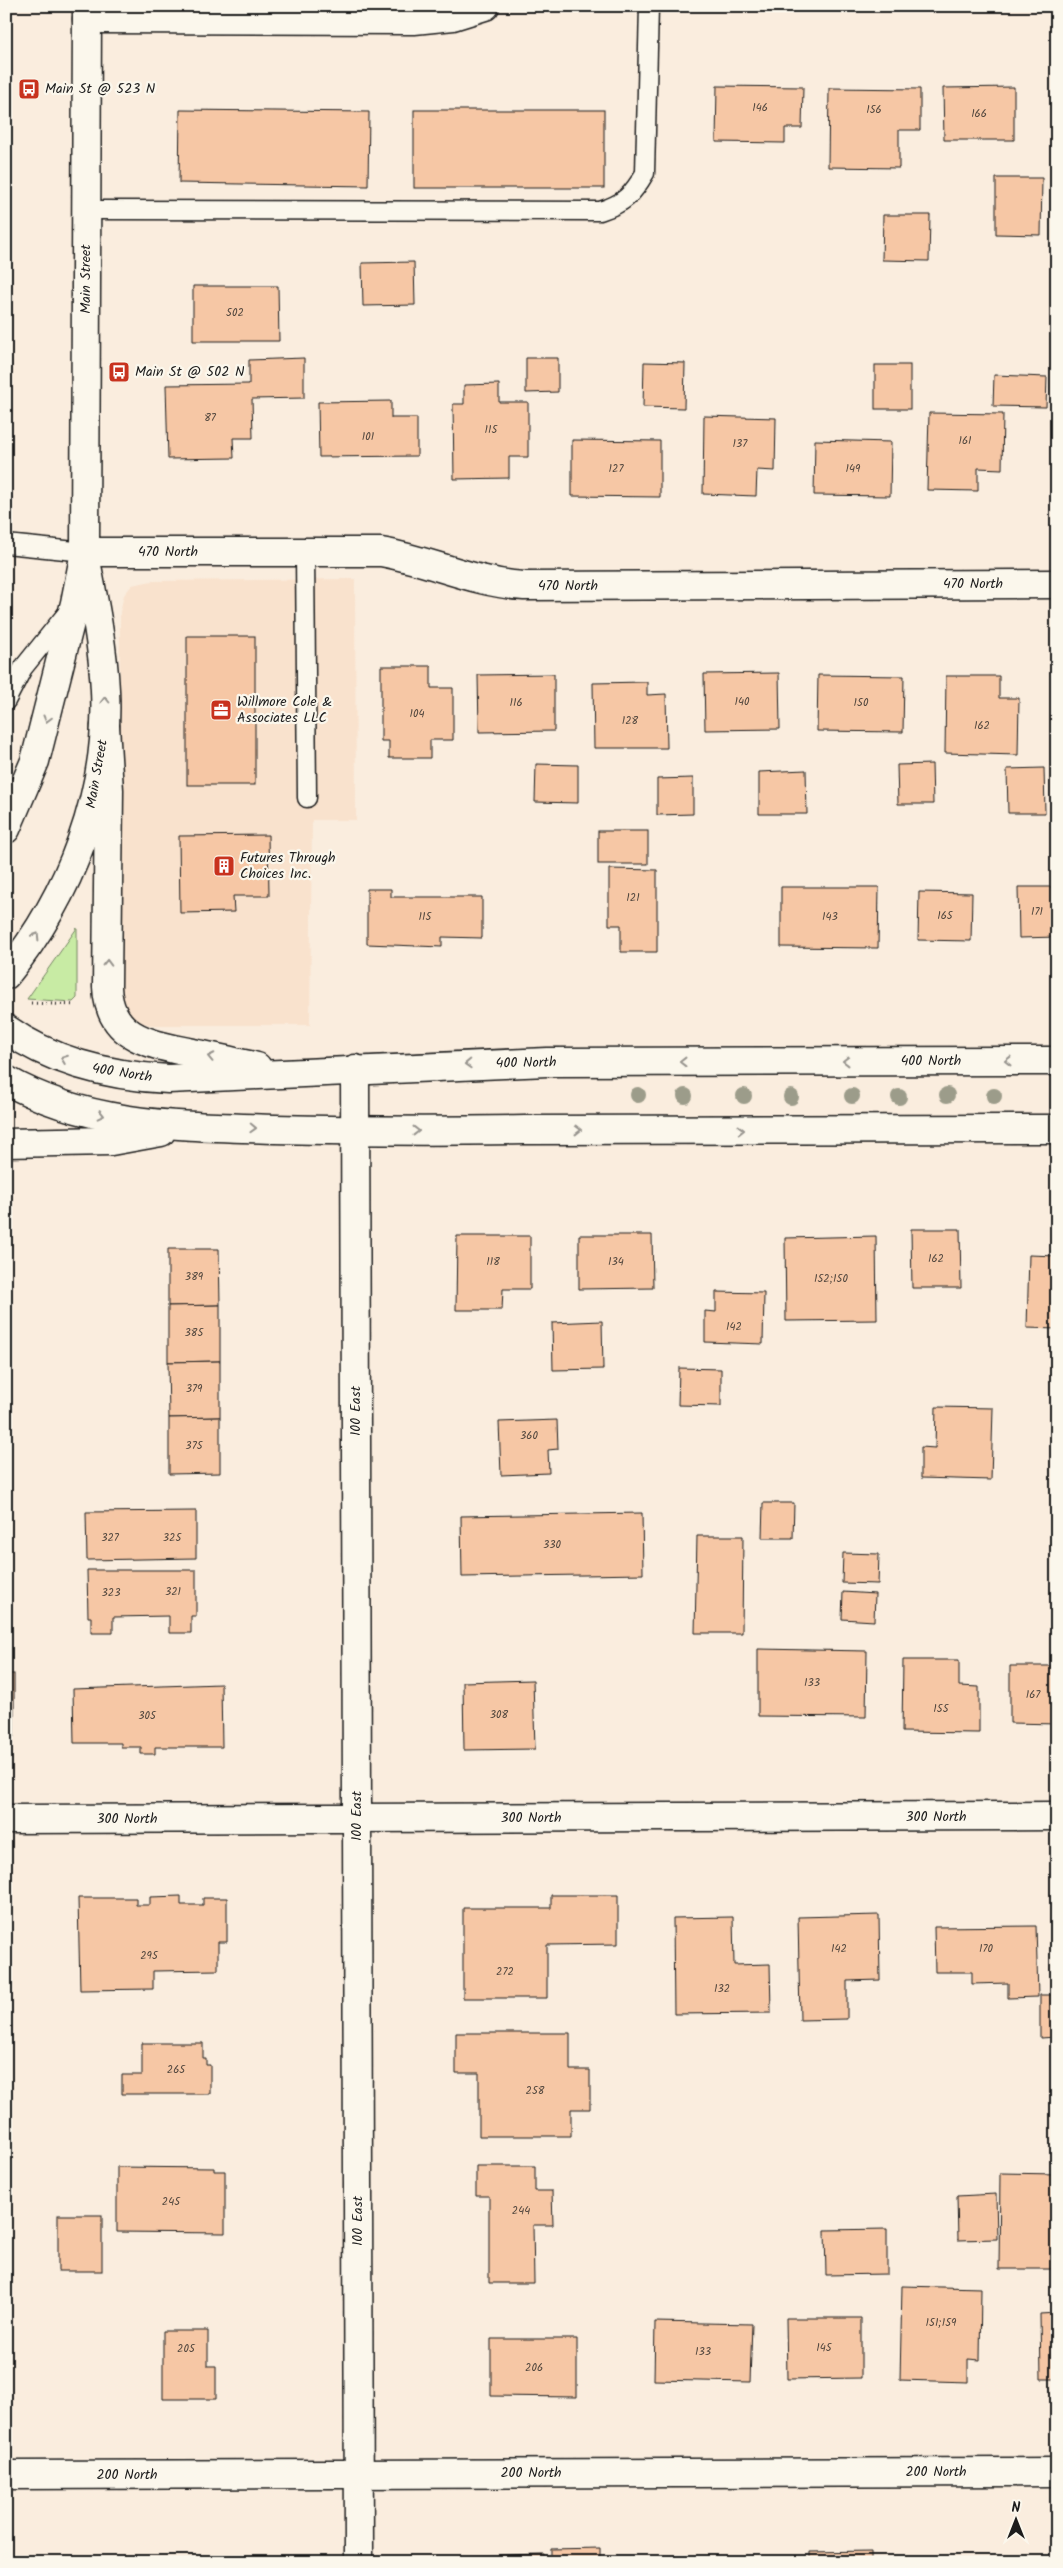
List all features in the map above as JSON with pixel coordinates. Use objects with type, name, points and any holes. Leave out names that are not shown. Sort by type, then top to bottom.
[{"type":"street","points":[[87,13],[414,20],[452,16],[485,6]]},
{"type":"street","name":"Main Street","points":[[6,829],[35,762],[75,603],[84,552],[87,13]]},
{"type":"street","name":"Main Street","points":[[6,975],[28,948],[52,910],[71,870],[95,796],[105,726],[102,654],[84,552]]},
{"type":"street","name":"470 North","points":[[84,552],[381,552],[402,556],[482,580],[524,586],[1057,584]]},
{"type":"street","points":[[105,726],[109,790],[107,987],[109,1005],[115,1017],[131,1034],[154,1044],[292,1074]]},
{"type":"street","name":"400 North","points":[[6,1029],[46,1052],[82,1066],[110,1073],[168,1079],[557,1062],[1057,1061]]},
{"type":"street","name":"100 East","points":[[355,1070],[359,2562]]},
{"type":"street","points":[[6,1080],[52,1101],[87,1112],[123,1120],[204,1127],[355,1131],[1057,1129]]},
{"type":"street","points":[[6,1143],[111,1141],[204,1127]]},
{"type":"street","name":"300 North","points":[[6,1819],[1057,1816]]},
{"type":"street","name":"200 North","points":[[6,2475],[1057,2472]]},
{"type":"lane","points":[[86,210],[600,211],[618,205],[633,193],[645,172],[650,6]]},
{"type":"lane","points":[[6,544],[84,552]]},
{"type":"lane","points":[[305,551],[307,798]]},
{"type":"lane","points":[[6,700],[23,668],[75,603]]},
{"type":"path","points":[[26,1003],[79,1005]]},
{"type":"shaded area","points":[[355,579],[356,820],[312,820],[310,1025],[150,1025],[141,1022],[125,1010],[120,997],[119,976],[120,612],[124,595],[132,585],[152,581]]},
{"type":"green space","points":[[77,928],[77,998],[73,1002],[27,999]]},
{"type":"building","points":[[717,86],[803,87],[802,128],[785,128],[785,143],[716,142]]},
{"type":"building","points":[[1014,87],[1014,140],[944,140],[943,88]]},
{"type":"building","points":[[829,88],[920,89],[920,130],[899,130],[899,168],[828,167]]},
{"type":"building","points":[[180,110],[369,112],[368,186],[179,183]]},
{"type":"building","points":[[414,110],[604,110],[604,188],[414,188]]},
{"type":"building","points":[[996,178],[1042,178],[1041,235],[996,234]]},
{"type":"building","points":[[883,215],[930,215],[929,261],[882,260]]},
{"type":"building","points":[[414,262],[415,305],[363,306],[362,263]]},
{"type":"building","points":[[193,286],[278,286],[279,341],[193,341]]},
{"type":"building","points":[[304,358],[304,398],[252,399],[253,438],[233,438],[234,458],[168,459],[166,385],[249,384],[249,360]]},
{"type":"building","points":[[526,358],[558,358],[558,392],[526,393]]},
{"type":"building","points":[[644,362],[685,363],[684,408],[643,407]]},
{"type":"building","points":[[875,365],[910,365],[910,409],[875,409]]},
{"type":"building","points":[[994,375],[1047,377],[1046,407],[993,406]]},
{"type":"building","points":[[499,384],[499,402],[528,402],[528,457],[509,457],[509,478],[454,479],[453,404],[464,404],[464,385]]},
{"type":"building","points":[[391,401],[391,418],[417,418],[417,456],[319,457],[318,402]]},
{"type":"building","points":[[929,413],[1003,414],[1002,469],[978,468],[978,491],[927,490]]},
{"type":"building","points":[[704,416],[776,418],[775,471],[757,470],[756,496],[703,494]]},
{"type":"building","points":[[572,440],[660,441],[660,497],[572,496]]},
{"type":"building","points":[[815,440],[891,442],[890,496],[814,495]]},
{"type":"building","name":"Willmore Cole & Associates LLC","points":[[187,636],[255,636],[255,785],[187,785]]},
{"type":"building","points":[[381,666],[431,666],[431,688],[453,688],[453,740],[430,740],[430,758],[389,758],[389,741],[381,741]]},
{"type":"building","points":[[779,673],[780,729],[705,730],[704,674]]},
{"type":"building","points":[[554,674],[554,731],[479,732],[478,675]]},
{"type":"building","points":[[818,675],[904,676],[903,732],[817,731]]},
{"type":"building","points":[[946,676],[999,676],[999,698],[1019,698],[1018,755],[945,753]]},
{"type":"building","points":[[647,682],[647,695],[666,694],[667,748],[594,748],[593,683]]},
{"type":"building","points":[[536,764],[578,765],[578,803],[535,802]]},
{"type":"building","points":[[932,764],[933,804],[898,804],[897,765]]},
{"type":"building","points":[[1044,768],[1045,813],[1008,813],[1007,769]]},
{"type":"building","points":[[806,770],[807,814],[759,814],[759,772]]},
{"type":"building","points":[[693,778],[693,814],[657,815],[657,779]]},
{"type":"building","points":[[598,831],[648,831],[648,864],[598,864]]},
{"type":"building","name":"Futures Through Choices Inc.","points":[[268,835],[269,896],[233,896],[234,912],[180,913],[179,836]]},
{"type":"building","points":[[609,869],[657,870],[657,952],[621,952],[621,925],[609,925]]},
{"type":"building","points":[[781,887],[879,887],[878,948],[781,947]]},
{"type":"building","points":[[1018,887],[1057,887],[1057,937],[1019,938]]},
{"type":"building","points":[[367,889],[391,889],[391,897],[482,897],[482,938],[442,937],[442,947],[367,944]]},
{"type":"building","points":[[919,892],[972,893],[971,941],[918,940]]},
{"type":"building","points":[[911,1229],[960,1229],[961,1288],[912,1288]]},
{"type":"building","points":[[579,1235],[652,1235],[653,1288],[579,1289]]},
{"type":"building","points":[[457,1236],[530,1236],[530,1289],[503,1289],[502,1310],[456,1310]]},
{"type":"building","points":[[876,1236],[877,1320],[786,1321],[785,1238]]},
{"type":"building","points":[[168,1249],[219,1249],[220,1305],[168,1306]]},
{"type":"building","points":[[1029,1255],[1057,1256],[1057,1329],[1027,1328]]},
{"type":"building","points":[[716,1292],[764,1293],[763,1344],[705,1342],[705,1311],[716,1312]]},
{"type":"building","points":[[220,1305],[220,1361],[168,1362],[168,1306]]},
{"type":"building","points":[[602,1321],[603,1369],[553,1370],[552,1323]]},
{"type":"building","points":[[220,1361],[220,1417],[169,1418],[168,1362]]},
{"type":"building","points":[[679,1368],[721,1369],[721,1406],[678,1405]]},
{"type":"building","points":[[936,1407],[993,1408],[991,1480],[921,1478],[921,1447],[935,1448]]},
{"type":"building","points":[[220,1417],[220,1473],[169,1474],[169,1418]]},
{"type":"building","points":[[557,1420],[558,1449],[548,1450],[549,1473],[501,1475],[499,1422]]},
{"type":"building","points":[[763,1503],[794,1503],[793,1538],[762,1538]]},
{"type":"building","points":[[196,1511],[196,1558],[87,1560],[86,1512]]},
{"type":"building","points":[[642,1513],[643,1574],[462,1577],[461,1516]]},
{"type":"building","points":[[697,1536],[743,1536],[742,1633],[695,1633]]},
{"type":"building","points":[[843,1553],[879,1554],[878,1584],[842,1583]]},
{"type":"building","points":[[87,1570],[196,1570],[196,1616],[191,1616],[191,1633],[169,1633],[169,1616],[113,1617],[113,1633],[91,1633],[91,1617],[88,1617]]},
{"type":"building","points":[[1054,1587],[1057,1587],[1057,1623],[1055,1623]]},
{"type":"building","points":[[843,1592],[875,1594],[874,1621],[842,1619]]},
{"type":"building","points":[[758,1649],[867,1651],[866,1717],[758,1716]]},
{"type":"building","points":[[903,1660],[959,1660],[959,1686],[979,1687],[979,1733],[902,1732]]},
{"type":"building","points":[[1010,1666],[1057,1666],[1057,1724],[1010,1723]]},
{"type":"building","points":[[6,1674],[14,1674],[14,1736],[6,1736]]},
{"type":"building","points":[[533,1680],[535,1749],[464,1750],[463,1682]]},
{"type":"building","points":[[221,1684],[222,1747],[155,1747],[155,1754],[141,1754],[141,1747],[121,1747],[121,1743],[74,1743],[73,1689]]},
{"type":"building","points":[[551,1895],[618,1895],[618,1944],[547,1945],[547,1998],[463,1998],[463,1908],[551,1908]]},
{"type":"building","points":[[181,1896],[181,1905],[203,1905],[203,1898],[227,1898],[227,1942],[218,1942],[218,1970],[153,1971],[153,1989],[80,1990],[78,1898],[136,1898],[136,1905],[150,1905],[150,1897]]},
{"type":"building","points":[[879,1915],[880,1980],[847,1981],[847,2019],[800,2020],[798,1917]]},
{"type":"building","points":[[733,1917],[734,1965],[770,1964],[771,2013],[674,2014],[673,1918]]},
{"type":"building","points":[[1036,1926],[1038,1997],[1008,1998],[1008,1983],[972,1984],[972,1972],[935,1972],[934,1927]]},
{"type":"building","points":[[1040,1995],[1057,1995],[1057,2037],[1040,2038]]},
{"type":"building","points":[[456,2033],[570,2033],[570,2070],[590,2070],[590,2109],[571,2109],[571,2136],[479,2136],[479,2073],[456,2073]]},
{"type":"building","points":[[142,2043],[203,2043],[203,2058],[206,2058],[206,2065],[210,2065],[210,2094],[122,2094],[122,2075],[142,2075]]},
{"type":"building","points":[[476,2166],[535,2166],[535,2191],[552,2191],[553,2225],[533,2225],[534,2283],[489,2283],[489,2196],[476,2196]]},
{"type":"building","points":[[117,2167],[214,2168],[214,2171],[225,2171],[225,2233],[117,2232]]},
{"type":"building","points":[[1000,2173],[1057,2174],[1057,2269],[999,2269]]},
{"type":"building","points":[[996,2194],[997,2239],[958,2240],[957,2196]]},
{"type":"building","points":[[58,2215],[102,2215],[102,2271],[58,2271]]},
{"type":"building","points":[[887,2229],[887,2274],[826,2275],[825,2230]]},
{"type":"building","points":[[902,2286],[981,2288],[980,2360],[968,2359],[968,2382],[900,2380]]},
{"type":"building","points":[[1057,2313],[1057,2379],[1041,2379],[1040,2314]]},
{"type":"building","points":[[786,2318],[861,2318],[861,2378],[787,2379]]},
{"type":"building","points":[[655,2322],[752,2324],[750,2382],[654,2380]]},
{"type":"building","points":[[163,2331],[208,2331],[208,2366],[216,2366],[216,2399],[163,2399]]},
{"type":"building","points":[[491,2339],[577,2339],[577,2397],[491,2396]]},
{"type":"building","points":[[600,2548],[600,2562],[551,2562],[551,2549]]},
{"type":"building","points":[[871,2551],[871,2562],[810,2562],[810,2552]]},
{"type":"building","points":[[544,2554],[544,2562],[470,2562],[470,2556]]},
{"type":"building","points":[[751,2558],[751,2562],[674,2562],[674,2559]]},
{"type":"place","name":"Main St @ 523 N","points":[[29,89]]},
{"type":"place","name":"Main St @ 502 N","points":[[119,372]]},
{"type":"place","name":"Willmore Cole & Associates LLC","points":[[221,710]]},
{"type":"place","name":"Futures Through Choices Inc.","points":[[224,866]]}]
